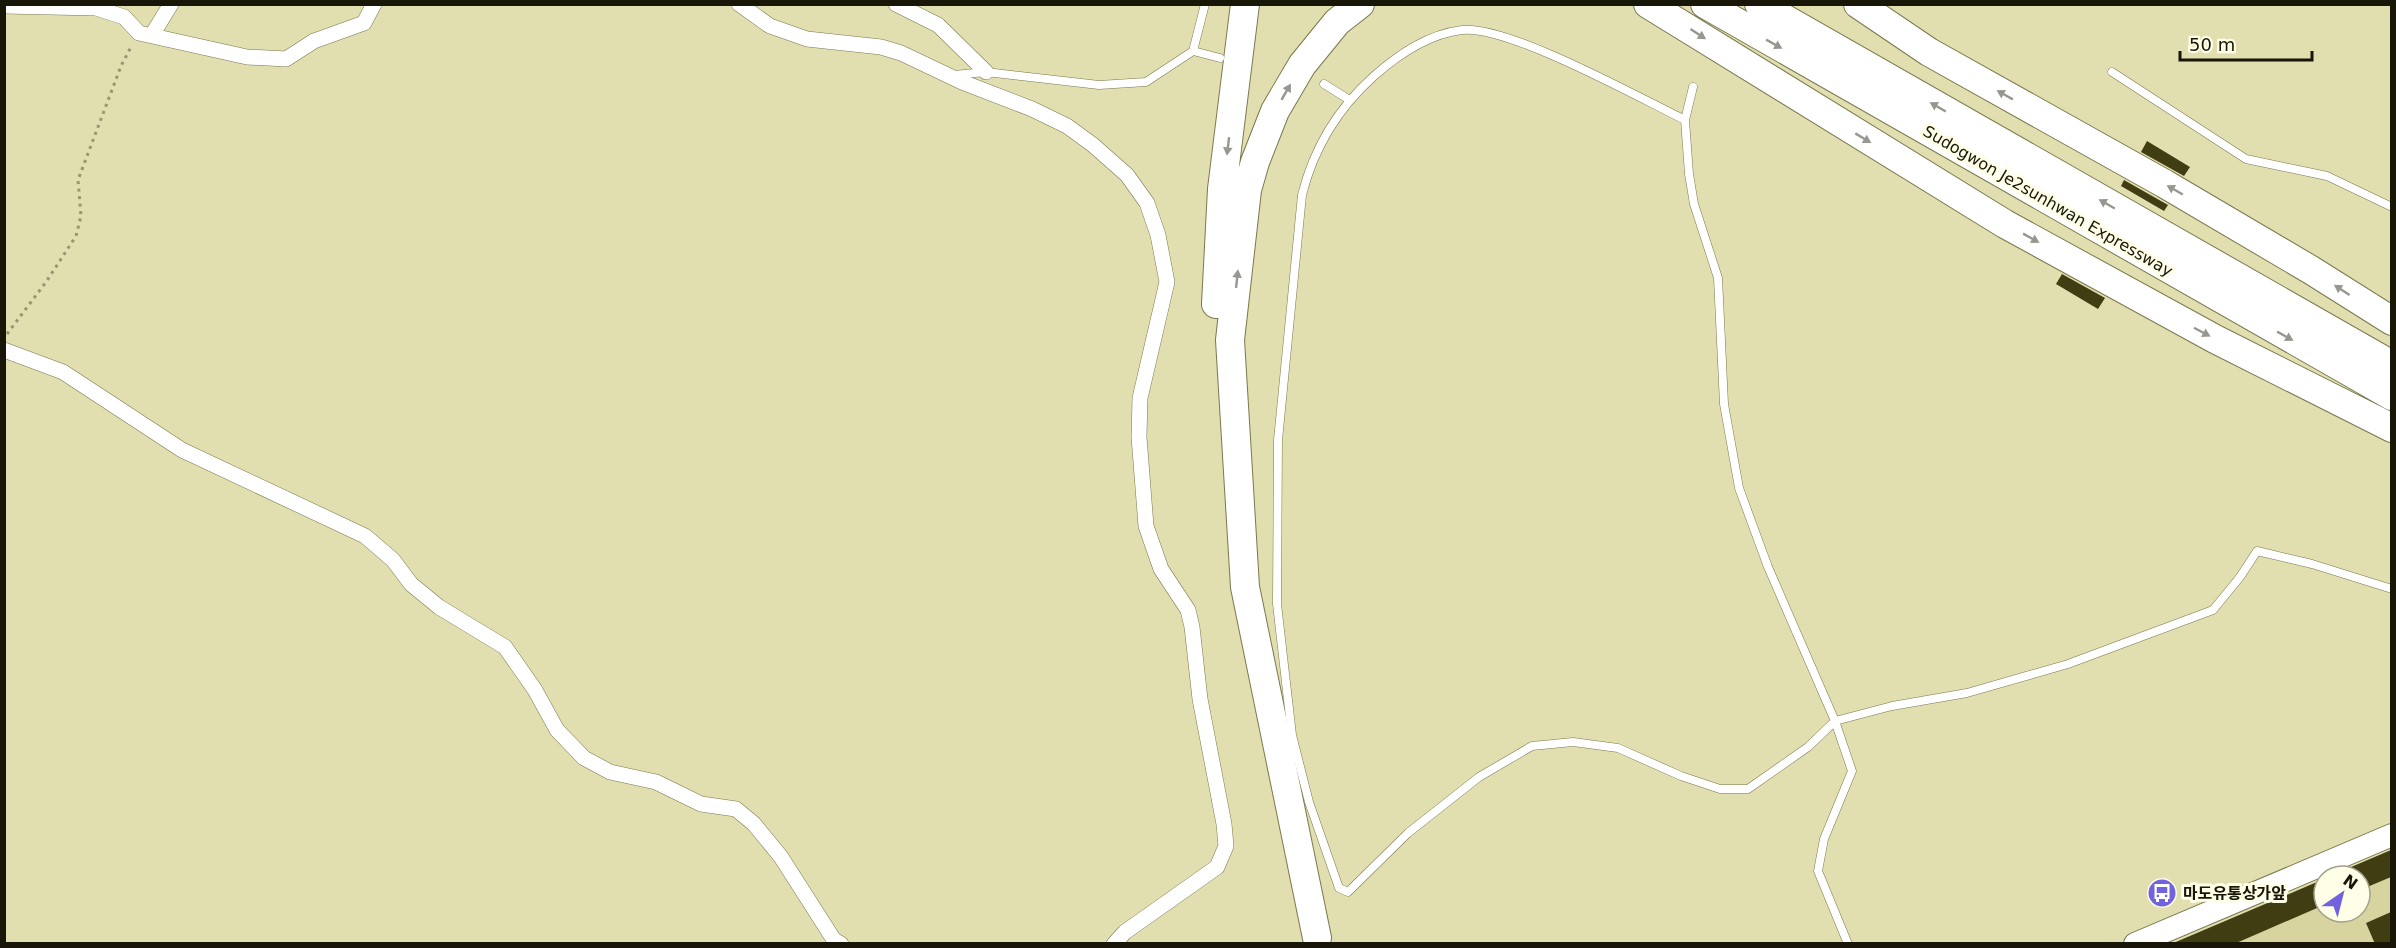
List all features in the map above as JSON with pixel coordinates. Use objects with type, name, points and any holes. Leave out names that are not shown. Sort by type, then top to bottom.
[{"type":"highway","points":[[1245,4],[1222,189],[1214,352],[1230,597],[1273,814],[1318,941]]},
{"type":"highway","points":[[1318,941],[1245,587],[1230,340],[1247,190],[1255,162],[1275,111],[1302,65],[1337,22],[1360,4]]},
{"type":"highway","points":[[1648,4],[2005,224],[2215,339],[2391,428]]},
{"type":"highway","name":"Sudogwon Je2sunhwan Expressway","points":[[1705,4],[2391,396]]},
{"type":"highway","name":"Sudogwon Je2sunhwan Expressway","points":[[1759,4],[2391,365]]},
{"type":"highway","points":[[1858,4],[1929,52],[2165,184],[2311,270],[2391,321]]},
{"type":"main road","points":[[2135,944],[2391,835]]},
{"type":"street","points":[[146,34],[171,4]]},
{"type":"street","points":[[4,6],[96,8],[124,17],[146,34],[247,57],[286,59],[314,41],[364,23],[374,4]]},
{"type":"street","points":[[739,4],[770,26],[807,39],[881,47],[901,53],[1067,126],[1127,176],[1147,203],[1158,235],[1167,282],[1140,398],[1139,437],[1146,525],[1161,569],[1188,610],[1200,699],[1224,824],[1226,846],[1217,867],[1125,932],[1114,944]]},
{"type":"street","points":[[897,4],[938,26],[986,72]]},
{"type":"street","points":[[4,351],[63,372],[182,450],[365,536],[393,560],[411,584],[439,607],[505,647],[535,690],[557,730],[584,758],[610,772],[656,782],[701,804],[736,808],[754,824],[781,857],[834,940],[841,944]]},
{"type":"lane","points":[[947,75],[986,72],[1099,85],[1146,82],[1193,51],[1205,4]]},
{"type":"lane","points":[[1685,120],[1503,35],[1463,30],[1428,38],[1386,65],[1348,99],[1310,164],[1302,195],[1278,452],[1277,604],[1292,735],[1309,801],[1339,888],[1348,892],[1408,834],[1470,784],[1532,746],[1573,741],[1618,748],[1681,776],[1720,789],[1748,789],[1808,747],[1835,721],[1892,706],[1967,693],[2067,664],[2212,610],[2240,577],[2257,551],[2312,564],[2391,589]]},
{"type":"lane","points":[[1193,51],[1220,58]]},
{"type":"lane","points":[[2112,72],[2246,159],[2327,176],[2391,207]]},
{"type":"lane","points":[[1324,84],[1348,99]]},
{"type":"lane","points":[[1693,87],[1685,120],[1694,204],[1718,278],[1724,404],[1740,488],[1768,567],[1835,721],[1852,771],[1824,839],[1818,871],[1848,944]]},
{"type":"path","points":[[4,337],[46,282],[76,236],[81,216],[78,180],[121,66],[146,34]]},
{"type":"shaded area","points":[[2391,858],[2391,943],[2190,944],[2312,892],[2312,924],[2372,924],[2372,866]]},
{"type":"building","points":[[2147,141],[2190,167],[2184,176],[2141,152]]},
{"type":"building","points":[[2124,180],[2168,205],[2164,211],[2121,186]]},
{"type":"building","points":[[2062,274],[2105,298],[2098,309],[2056,284]]},
{"type":"building","points":[[2391,850],[2391,877],[2372,885],[2372,864],[2358,864]]},
{"type":"building","points":[[2312,884],[2312,910],[2234,944],[2171,944]]},
{"type":"building","points":[[2391,912],[2391,944],[2375,944],[2366,924],[2372,924],[2372,920]]},
{"type":"place","name":"마도유통상가앞","points":[[2162,893]]}]
